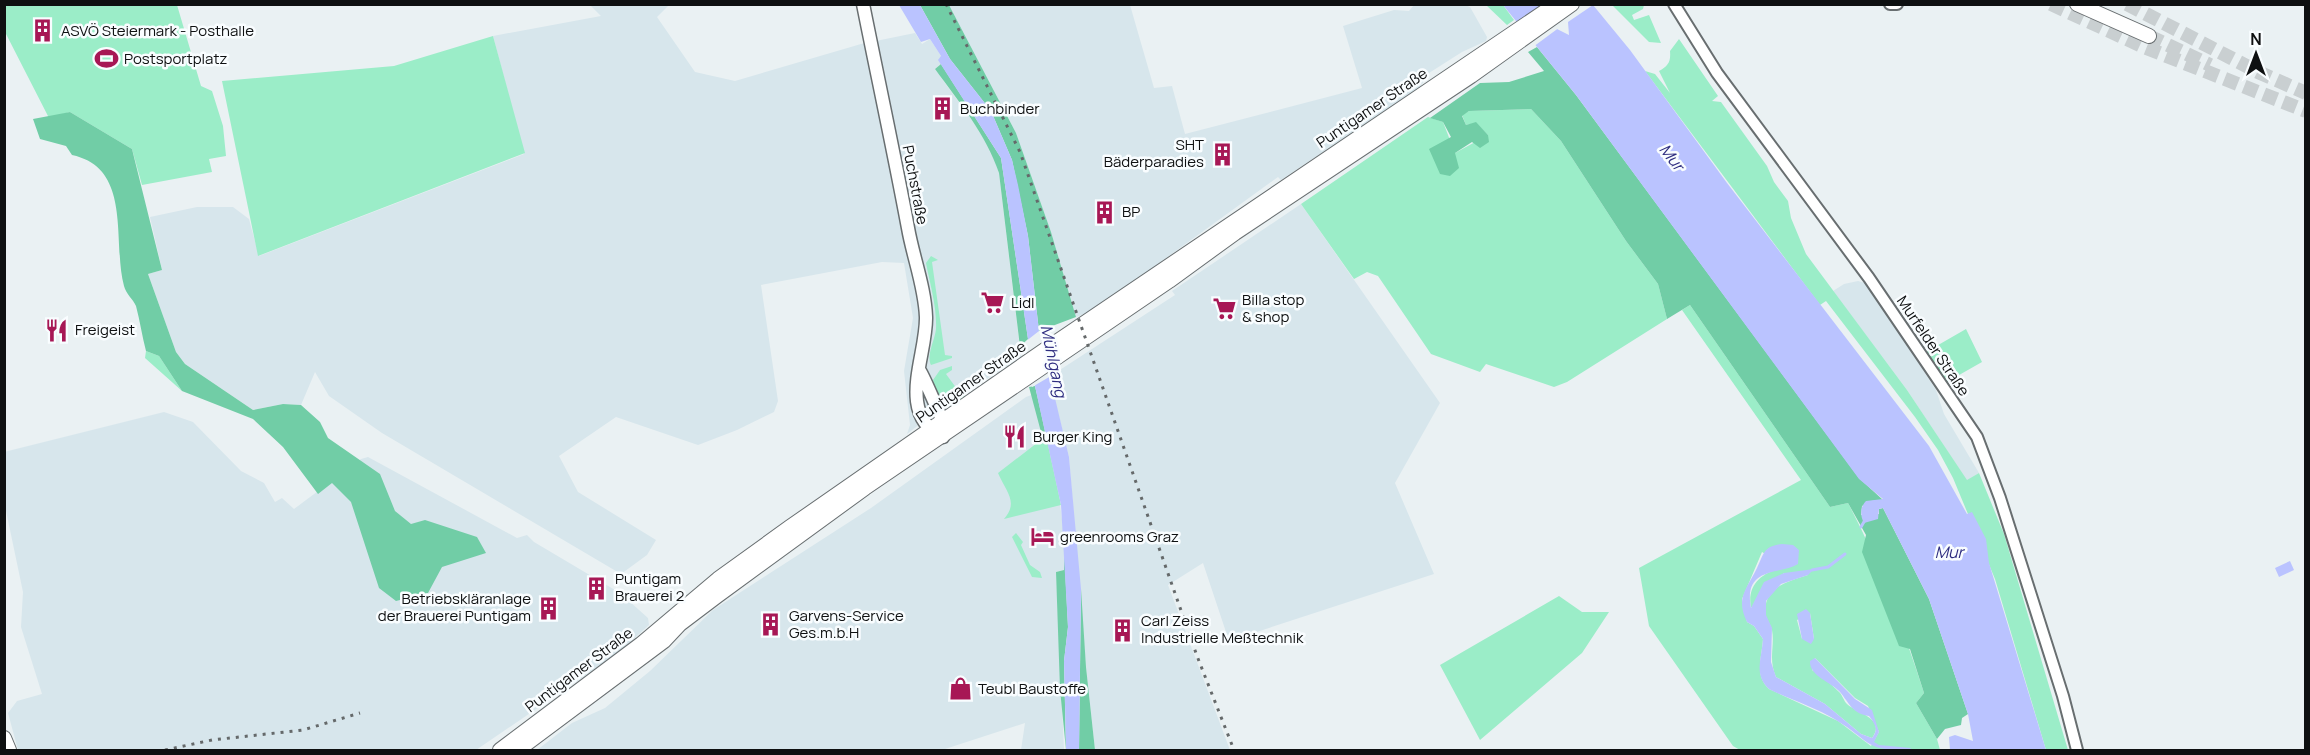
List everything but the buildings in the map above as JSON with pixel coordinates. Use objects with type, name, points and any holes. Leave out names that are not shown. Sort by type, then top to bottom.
[{"type":"main road","name":"Puchstraße","points":[[863,4],[924,302],[925,330],[920,371],[915,378],[916,394],[919,408],[937,434]]},
{"type":"main road","points":[[1507,43],[1556,4]]},
{"type":"main road","points":[[1507,43],[1572,4]]},
{"type":"main road","points":[[2077,4],[2151,33],[2098,4]]},
{"type":"main road","name":"Puntigamer Straße","points":[[500,750],[641,644],[718,579],[937,434],[1239,221],[1507,43]]},
{"type":"main road","name":"Puchstraße","points":[[920,371],[925,377],[930,397],[943,422]]},
{"type":"main road","name":"Puntigamer Straße","points":[[518,750],[664,641],[680,624],[717,596],[937,434],[943,422],[1025,372]]},
{"type":"main road","points":[[4,738],[9,750]]},
{"type":"street","name":"Murfelder Straße","points":[[1674,4],[1717,73],[1869,278],[1977,437],[2000,498],[2077,750]]},
{"type":"street","points":[[1890,4],[1897,4]]},
{"type":"shaded area","points":[[590,5],[669,5],[657,17],[695,72],[735,81],[861,44],[915,33],[922,44],[930,39],[941,56],[941,64],[935,69],[992,152],[999,173],[1021,357],[968,391],[965,397],[949,407],[943,406],[907,434],[910,425],[904,371],[913,318],[904,263],[882,262],[761,285],[778,401],[774,412],[698,445],[616,417],[559,456],[578,492],[656,540],[647,555],[621,574],[382,433],[329,396],[315,372],[301,405],[283,404],[253,410],[185,364],[176,352],[148,274],[162,270],[150,217],[197,207],[233,207],[249,219],[259,256],[524,154],[493,36],[601,16]]},
{"type":"shaded area","points":[[949,5],[1130,5],[1154,88],[1172,86],[1185,134],[1362,88],[1343,26],[1394,10],[1409,11],[1414,5],[1465,5],[1470,7],[1487,37],[1486,41],[1462,52],[1429,73],[1419,88],[1281,180],[1278,177],[1093,311],[1076,317],[1051,232],[1016,133]]},
{"type":"shaded area","points":[[1301,204],[1440,403],[1395,483],[1434,574],[1229,641],[1203,563],[1168,585],[1230,750],[1095,750],[1069,457],[1049,377],[1175,295],[1172,291]]},
{"type":"shaded area","points":[[1858,281],[1865,283],[1875,296],[1936,390],[1944,414],[1979,473],[1967,481],[1907,390],[1833,291],[1844,284]]},
{"type":"shaded area","points":[[1037,393],[1058,487],[1064,536],[1064,570],[1056,572],[1064,750],[1021,750],[1025,723],[942,750],[537,750],[572,723],[605,708],[650,671],[713,610],[871,508],[1026,397]]},
{"type":"shaded area","points":[[164,412],[193,422],[241,471],[264,483],[275,502],[282,498],[294,509],[361,459],[368,457],[517,538],[527,535],[534,542],[620,593],[648,618],[649,625],[618,653],[476,750],[18,750],[8,713],[17,701],[42,694],[21,627],[23,592],[5,506],[4,452]]},
{"type":"green space","name":"Postsportplatz","points":[[4,5],[177,5],[201,86],[212,91],[223,126],[226,156],[209,159],[212,172],[142,185],[132,149],[70,112],[49,118],[5,32]]},
{"type":"green space","points":[[920,5],[949,5],[1016,133],[1051,232],[1076,317],[1039,331],[1028,236],[1012,160],[991,111],[950,59]]},
{"type":"green space","points":[[1486,5],[1503,5],[1514,20],[1507,25]]},
{"type":"green space","points":[[1612,5],[1644,5],[1643,9],[1632,15],[1634,20],[1649,15],[1661,43],[1649,42]]},
{"type":"green space","points":[[493,36],[525,153],[258,256],[222,81],[394,66]]},
{"type":"green space","points":[[1679,39],[1718,96],[1712,101],[1721,102],[1767,166],[1774,182],[1788,201],[1791,218],[1806,254],[1907,390],[1967,480],[1979,473],[2004,534],[2068,750],[2046,750],[1995,579],[1953,478],[1938,450],[1826,301],[1820,305],[1645,71],[1655,74],[1670,93],[1659,71],[1668,63],[1670,51]]},
{"type":"green space","points":[[1537,47],[1576,95],[1859,478],[1883,500],[1871,501],[1862,506],[1861,515],[1879,514],[1879,509],[1883,508],[1929,599],[1968,714],[1962,718],[1961,725],[1945,729],[1937,739],[1916,703],[1924,693],[1910,649],[1899,646],[1862,552],[1866,535],[1848,503],[1830,507],[1690,305],[1667,319],[1658,284],[1626,241],[1561,141],[1531,109],[1469,111],[1462,116],[1466,125],[1476,122],[1488,135],[1489,142],[1480,148],[1472,142],[1455,153],[1459,168],[1450,176],[1440,174],[1429,149],[1451,137],[1443,122],[1430,118],[1480,83],[1509,82],[1544,71],[1528,52]]},
{"type":"green space","points":[[941,64],[1001,158],[1028,339],[1020,347],[999,173],[979,132],[935,69]]},
{"type":"green space","points":[[1531,109],[1561,141],[1626,241],[1658,284],[1667,319],[1567,382],[1554,387],[1486,364],[1480,372],[1431,354],[1378,276],[1367,272],[1354,279],[1301,204],[1428,117],[1443,122],[1455,153],[1488,135],[1476,123],[1466,125],[1462,115],[1469,111]]},
{"type":"green space","points":[[70,112],[132,149],[162,270],[148,274],[176,352],[185,364],[253,410],[283,404],[301,405],[320,422],[328,438],[380,474],[395,511],[411,524],[425,520],[477,537],[486,553],[442,567],[428,593],[396,601],[379,588],[351,502],[332,483],[318,494],[283,447],[253,419],[182,391],[159,356],[146,351],[136,306],[124,286],[116,209],[112,191],[104,175],[91,163],[72,155],[66,146],[40,139],[33,119]]},
{"type":"green space","points":[[931,256],[938,260],[932,262],[945,355],[952,356],[952,358],[931,365],[931,347],[936,321],[926,263]]},
{"type":"green space","points":[[1690,305],[1830,507],[1848,503],[1881,572],[1899,620],[1924,693],[1916,703],[1937,739],[1940,750],[1740,750],[1733,746],[1649,626],[1639,568],[1801,480],[1682,310]],"holes":[[[1762,552],[1788,567],[1772,571],[1759,579],[1752,591],[1751,608],[1784,573],[1808,575],[1791,580],[1777,588],[1767,599],[1766,617],[1772,630],[1772,664],[1776,677],[1825,704],[1861,734],[1872,738],[1876,731],[1873,721],[1850,707],[1839,692],[1812,670],[1815,658],[1855,698],[1868,706],[1879,732],[1871,746],[1838,721],[1769,689],[1764,684],[1760,672],[1763,639],[1754,626],[1747,622],[1742,599]],[[1810,613],[1814,639],[1802,639],[1797,620]]]},
{"type":"green space","points":[[1966,329],[1982,362],[1945,383],[1926,352]]},
{"type":"green space","points":[[146,351],[159,356],[182,391],[145,358]]},
{"type":"green space","points":[[952,366],[952,370],[946,374],[957,389],[963,385],[967,391],[957,403],[943,406],[937,399],[933,380],[940,370]]},
{"type":"green space","points":[[1035,386],[1046,436],[1041,432],[1029,387]]},
{"type":"green space","points":[[1046,436],[1061,505],[1004,519],[1011,507],[1011,502],[998,473]]},
{"type":"green space","points":[[1016,533],[1023,542],[1021,545],[1030,565],[1040,572],[1042,578],[1032,577],[1012,537]]},
{"type":"green space","points":[[1064,548],[1068,627],[1064,661],[1066,750],[1060,689],[1056,572],[1064,570]]},
{"type":"green space","points":[[1081,589],[1086,667],[1095,750],[1079,750]]},
{"type":"green space","points":[[1559,596],[1582,612],[1609,612],[1582,653],[1480,740],[1440,665]]},
{"type":"water","name":"Mühlgang","points":[[899,5],[920,5],[950,59],[991,111],[1012,160],[1028,236],[1039,331],[1069,457],[1081,589],[1079,750],[1066,750],[1064,661],[1068,627],[1061,505],[1035,386],[1001,158],[938,60],[941,56],[930,39],[921,42]]},
{"type":"water","name":"Mur","points":[[1503,5],[1540,5],[1557,29],[1569,35],[1568,22],[1553,5],[1593,5],[1630,50],[1727,183],[1929,446],[1967,514],[1972,512],[1986,539],[1989,563],[2046,750],[1950,750],[1949,737],[1955,735],[1973,741],[1968,714],[1929,599],[1883,508],[1879,509],[1878,519],[1864,523],[1861,515],[1864,503],[1883,499],[1859,479],[1576,95]]},
{"type":"water","points":[[1782,544],[1793,545],[1799,550],[1798,564],[1765,574],[1758,579],[1752,585],[1751,608],[1764,582],[1784,573],[1814,569],[1808,575],[1781,584],[1766,601],[1766,615],[1772,628],[1771,662],[1776,677],[1825,704],[1861,734],[1872,738],[1876,730],[1869,716],[1855,710],[1836,688],[1813,671],[1810,661],[1815,658],[1855,699],[1872,710],[1879,732],[1874,742],[1879,745],[1911,748],[1910,750],[1884,749],[1868,743],[1828,715],[1769,689],[1764,683],[1760,672],[1763,639],[1754,626],[1747,622],[1742,600],[1765,552],[1771,547]]},
{"type":"water","points":[[2290,561],[2294,570],[2279,577],[2275,568]]},
{"type":"water","points":[[1806,609],[1810,613],[1814,639],[1811,644],[1802,639],[1797,614]]},
{"type":"pier","points":[[1550,4],[1593,5],[1565,24]]},
{"type":"pier","points":[[1544,6],[1560,27],[1533,47],[1515,26]]},
{"type":"pier","points":[[1039,331],[1051,376],[1032,387],[1025,342]]},
{"type":"waterway","points":[[1861,527],[1865,520]]},
{"type":"waterway","points":[[1812,570],[1828,567],[1845,554]]},
{"type":"tunnel","points":[[2051,4],[2144,47],[2306,111]]},
{"type":"tunnel","points":[[2127,4],[2258,72],[2306,93]]},
{"type":"tunnel","points":[[2149,36],[2210,65]]},
{"type":"railway","points":[[946,4],[1020,152],[1197,656],[1234,750]]},
{"type":"railway","points":[[165,750],[212,740],[303,730],[360,713]]},
{"type":"place","name":"ASVÖ Steiermark - Posthalle","points":[[43,31]]},
{"type":"place","name":"Postsportplatz","points":[[106,59]]},
{"type":"place","name":"Buchbinder","points":[[942,109]]},
{"type":"place","name":"SHT Bäderparadies","points":[[1222,154]]},
{"type":"place","name":"BP","points":[[1104,212]]},
{"type":"place","name":"Lidl","points":[[993,303]]},
{"type":"place","name":"Billa stop & shop","points":[[1224,309]]},
{"type":"place","name":"Freigeist","points":[[57,330]]},
{"type":"place","name":"Burger King","points":[[1015,437]]},
{"type":"place","name":"greenrooms Graz","points":[[1042,537]]},
{"type":"place","name":"Puntigam Brauerei 2","points":[[597,588]]},
{"type":"place","name":"Betriebskläranlage der Brauerei Puntigam","points":[[549,608]]},
{"type":"place","name":"Garvens-Service Ges.m.b.H","points":[[771,625]]},
{"type":"place","name":"Carl Zeiss Industrielle Meßtechnik","points":[[1123,630]]},
{"type":"place","name":"Teubl Baustoffe","points":[[960,689]]}]
